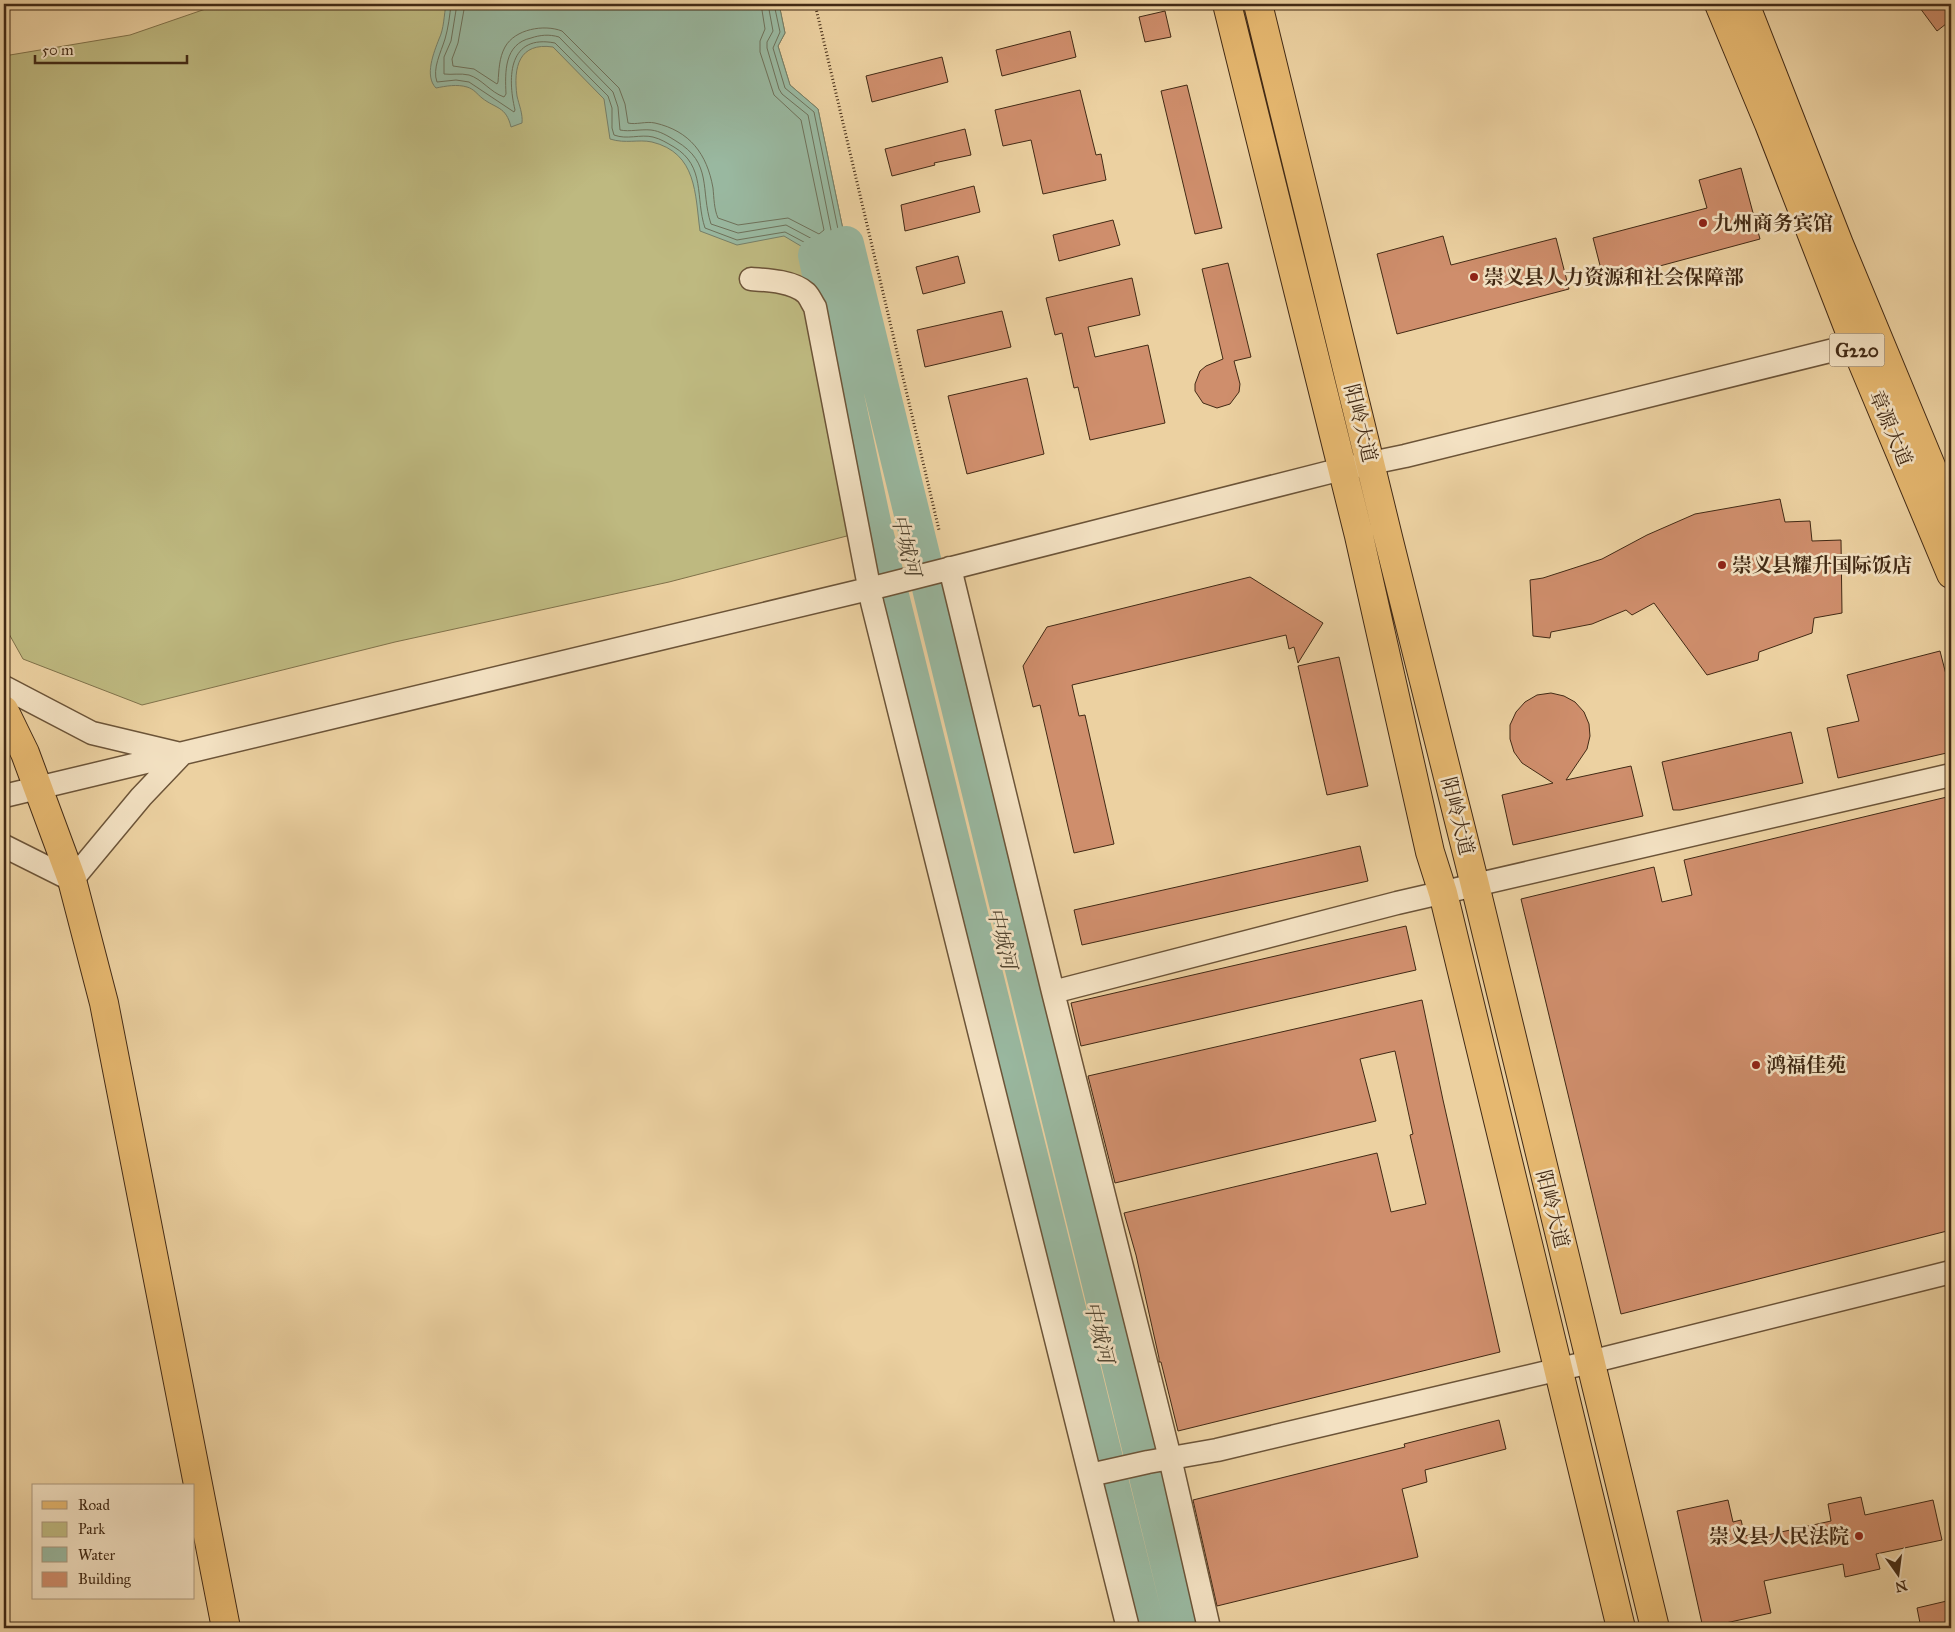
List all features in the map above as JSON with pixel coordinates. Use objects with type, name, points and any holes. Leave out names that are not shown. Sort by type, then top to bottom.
[{"type":"main road","name":"阳岭大道","points":[[1227,4],[1342,469],[1430,852],[1442,893],[1622,1628]]},
{"type":"main road","name":"阳岭大道","points":[[1258,4],[1475,885],[1655,1628]]},
{"type":"main road","name":"章源大道","points":[[1719,4],[1769,124],[1867,342],[1951,514]]},
{"type":"main road","name":"章源大道","points":[[1745,4],[1951,574]]},
{"type":"main road","points":[[4,710],[25,753],[72,880],[104,1003],[226,1628]]},
{"type":"street","points":[[751,279],[774,280],[790,285],[806,293],[815,307],[877,587],[1097,1473],[1128,1628]]},
{"type":"street","points":[[4,796],[182,755],[877,587],[1342,469],[1412,454],[1867,342]]},
{"type":"street","points":[[943,570],[1053,992],[1170,1458],[1209,1628]]},
{"type":"street","points":[[4,687],[92,733],[182,755]]},
{"type":"street","points":[[4,846],[72,880],[141,797],[182,755]]},
{"type":"street","points":[[1053,992],[1475,885],[1951,775]]},
{"type":"street","points":[[1097,1473],[1217,1450],[1590,1362],[1951,1272]]},
{"type":"path","points":[[814,4],[939,530]]},
{"type":"green space","points":[[220,4],[779,4],[785,33],[778,46],[790,85],[818,109],[846,244],[816,255],[870,530],[669,582],[395,642],[142,705],[23,659],[4,625],[4,56],[130,35]]},
{"type":"water","points":[[446,4],[779,4],[785,33],[778,46],[790,85],[818,109],[846,244],[816,255],[784,236],[737,245],[700,231],[697,203],[686,165],[678,155],[667,147],[652,142],[610,139],[604,99],[553,47],[542,46],[532,48],[521,59],[516,75],[516,85],[522,123],[511,127],[503,111],[487,102],[474,90],[455,85],[436,88],[432,83],[430,71],[442,31]]},
{"type":"building","points":[[1917,4],[1951,4],[1951,20],[1937,31]]},
{"type":"building","points":[[1165,11],[1171,37],[1145,42],[1139,17]]},
{"type":"building","points":[[1070,31],[1076,57],[1002,76],[996,50]]},
{"type":"building","points":[[942,57],[948,82],[872,102],[866,76]]},
{"type":"building","points":[[1187,85],[1222,228],[1195,234],[1161,91]]},
{"type":"building","points":[[1080,90],[1096,155],[1101,154],[1106,180],[1043,194],[1031,140],[1003,146],[995,110]]},
{"type":"building","points":[[965,129],[971,155],[934,163],[935,165],[892,176],[885,149]]},
{"type":"building","name":"九州商务宾馆","points":[[1741,168],[1760,239],[1604,281],[1593,238],[1707,208],[1699,180]]},
{"type":"building","points":[[974,186],[980,212],[905,231],[901,205]]},
{"type":"building","points":[[1113,220],[1120,245],[1059,261],[1053,235]]},
{"type":"building","name":"崇义县人力资源和社会保障部","points":[[1443,236],[1451,265],[1556,238],[1569,289],[1397,334],[1377,254]]},
{"type":"building","points":[[958,256],[965,283],[923,294],[916,267]]},
{"type":"building","points":[[1228,263],[1251,357],[1234,361],[1240,384],[1239,392],[1230,404],[1217,408],[1203,403],[1195,391],[1195,384],[1200,371],[1206,366],[1223,359],[1202,269]]},
{"type":"building","points":[[1132,278],[1140,315],[1088,327],[1095,357],[1148,345],[1165,423],[1090,440],[1078,387],[1074,388],[1062,333],[1055,335],[1046,298]]},
{"type":"building","points":[[1002,311],[1011,347],[925,367],[917,330]]},
{"type":"building","points":[[1027,378],[1044,454],[967,474],[948,396]]},
{"type":"building","points":[[1780,499],[1785,522],[1810,521],[1812,541],[1841,540],[1842,613],[1814,618],[1812,633],[1759,652],[1758,660],[1707,675],[1654,603],[1632,615],[1626,610],[1592,624],[1551,632],[1550,638],[1533,636],[1530,580],[1543,578],[1602,559],[1647,535],[1695,514]]},
{"type":"building","points":[[1250,577],[1323,623],[1298,663],[1294,647],[1289,649],[1286,635],[1072,685],[1079,716],[1085,715],[1114,844],[1074,853],[1040,705],[1033,707],[1023,666],[1047,627]]},
{"type":"building","points":[[1940,651],[1951,694],[1951,752],[1838,778],[1827,728],[1859,721],[1847,675]]},
{"type":"building","points":[[1339,657],[1368,786],[1327,795],[1298,666]]},
{"type":"building","points":[[1551,693],[1564,696],[1575,702],[1584,712],[1589,724],[1590,736],[1587,749],[1566,780],[1631,766],[1643,816],[1513,845],[1502,795],[1553,783],[1522,763],[1514,752],[1510,739],[1510,725],[1516,712],[1525,702],[1537,695]]},
{"type":"building","points":[[1791,732],[1803,783],[1673,810],[1662,762]]},
{"type":"building","name":"鸿福佳苑","points":[[1951,796],[1951,1230],[1621,1314],[1521,899],[1654,867],[1662,902],[1692,895],[1684,860]]},
{"type":"building","points":[[1360,846],[1368,881],[1082,945],[1074,910]]},
{"type":"building","points":[[1406,926],[1416,970],[1081,1046],[1071,1003]]},
{"type":"building","points":[[1422,1000],[1500,1352],[1178,1431],[1161,1362],[1159,1362],[1136,1255],[1124,1213],[1377,1153],[1391,1212],[1426,1204],[1410,1135],[1413,1134],[1395,1051],[1360,1059],[1376,1121],[1115,1183],[1088,1076]]},
{"type":"building","points":[[1499,1420],[1506,1449],[1425,1470],[1427,1482],[1402,1489],[1418,1557],[1217,1606],[1193,1500],[1405,1447],[1404,1444]]},
{"type":"building","points":[[1861,1497],[1865,1515],[1933,1500],[1942,1540],[1876,1554],[1880,1569],[1845,1577],[1843,1564],[1764,1581],[1771,1613],[1703,1628],[1677,1511],[1728,1500],[1733,1522],[1741,1520],[1745,1536],[1753,1534],[1754,1538],[1831,1521],[1828,1504]]},
{"type":"building","points":[[1951,1600],[1951,1628],[1921,1628],[1917,1608]]},
{"type":"waterway","name":"中城河","points":[[1147,1628],[874,527],[816,255],[846,244],[1184,1628]]},
{"type":"place","name":"九州商务宾馆","points":[[1703,223]]},
{"type":"place","name":"崇义县人力资源和社会保障部","points":[[1474,277]]},
{"type":"place","name":"崇义县耀升国际饭店","points":[[1722,565]]},
{"type":"place","name":"鸿福佳苑","points":[[1756,1065]]},
{"type":"place","name":"崇义县人民法院","points":[[1859,1536]]}]
